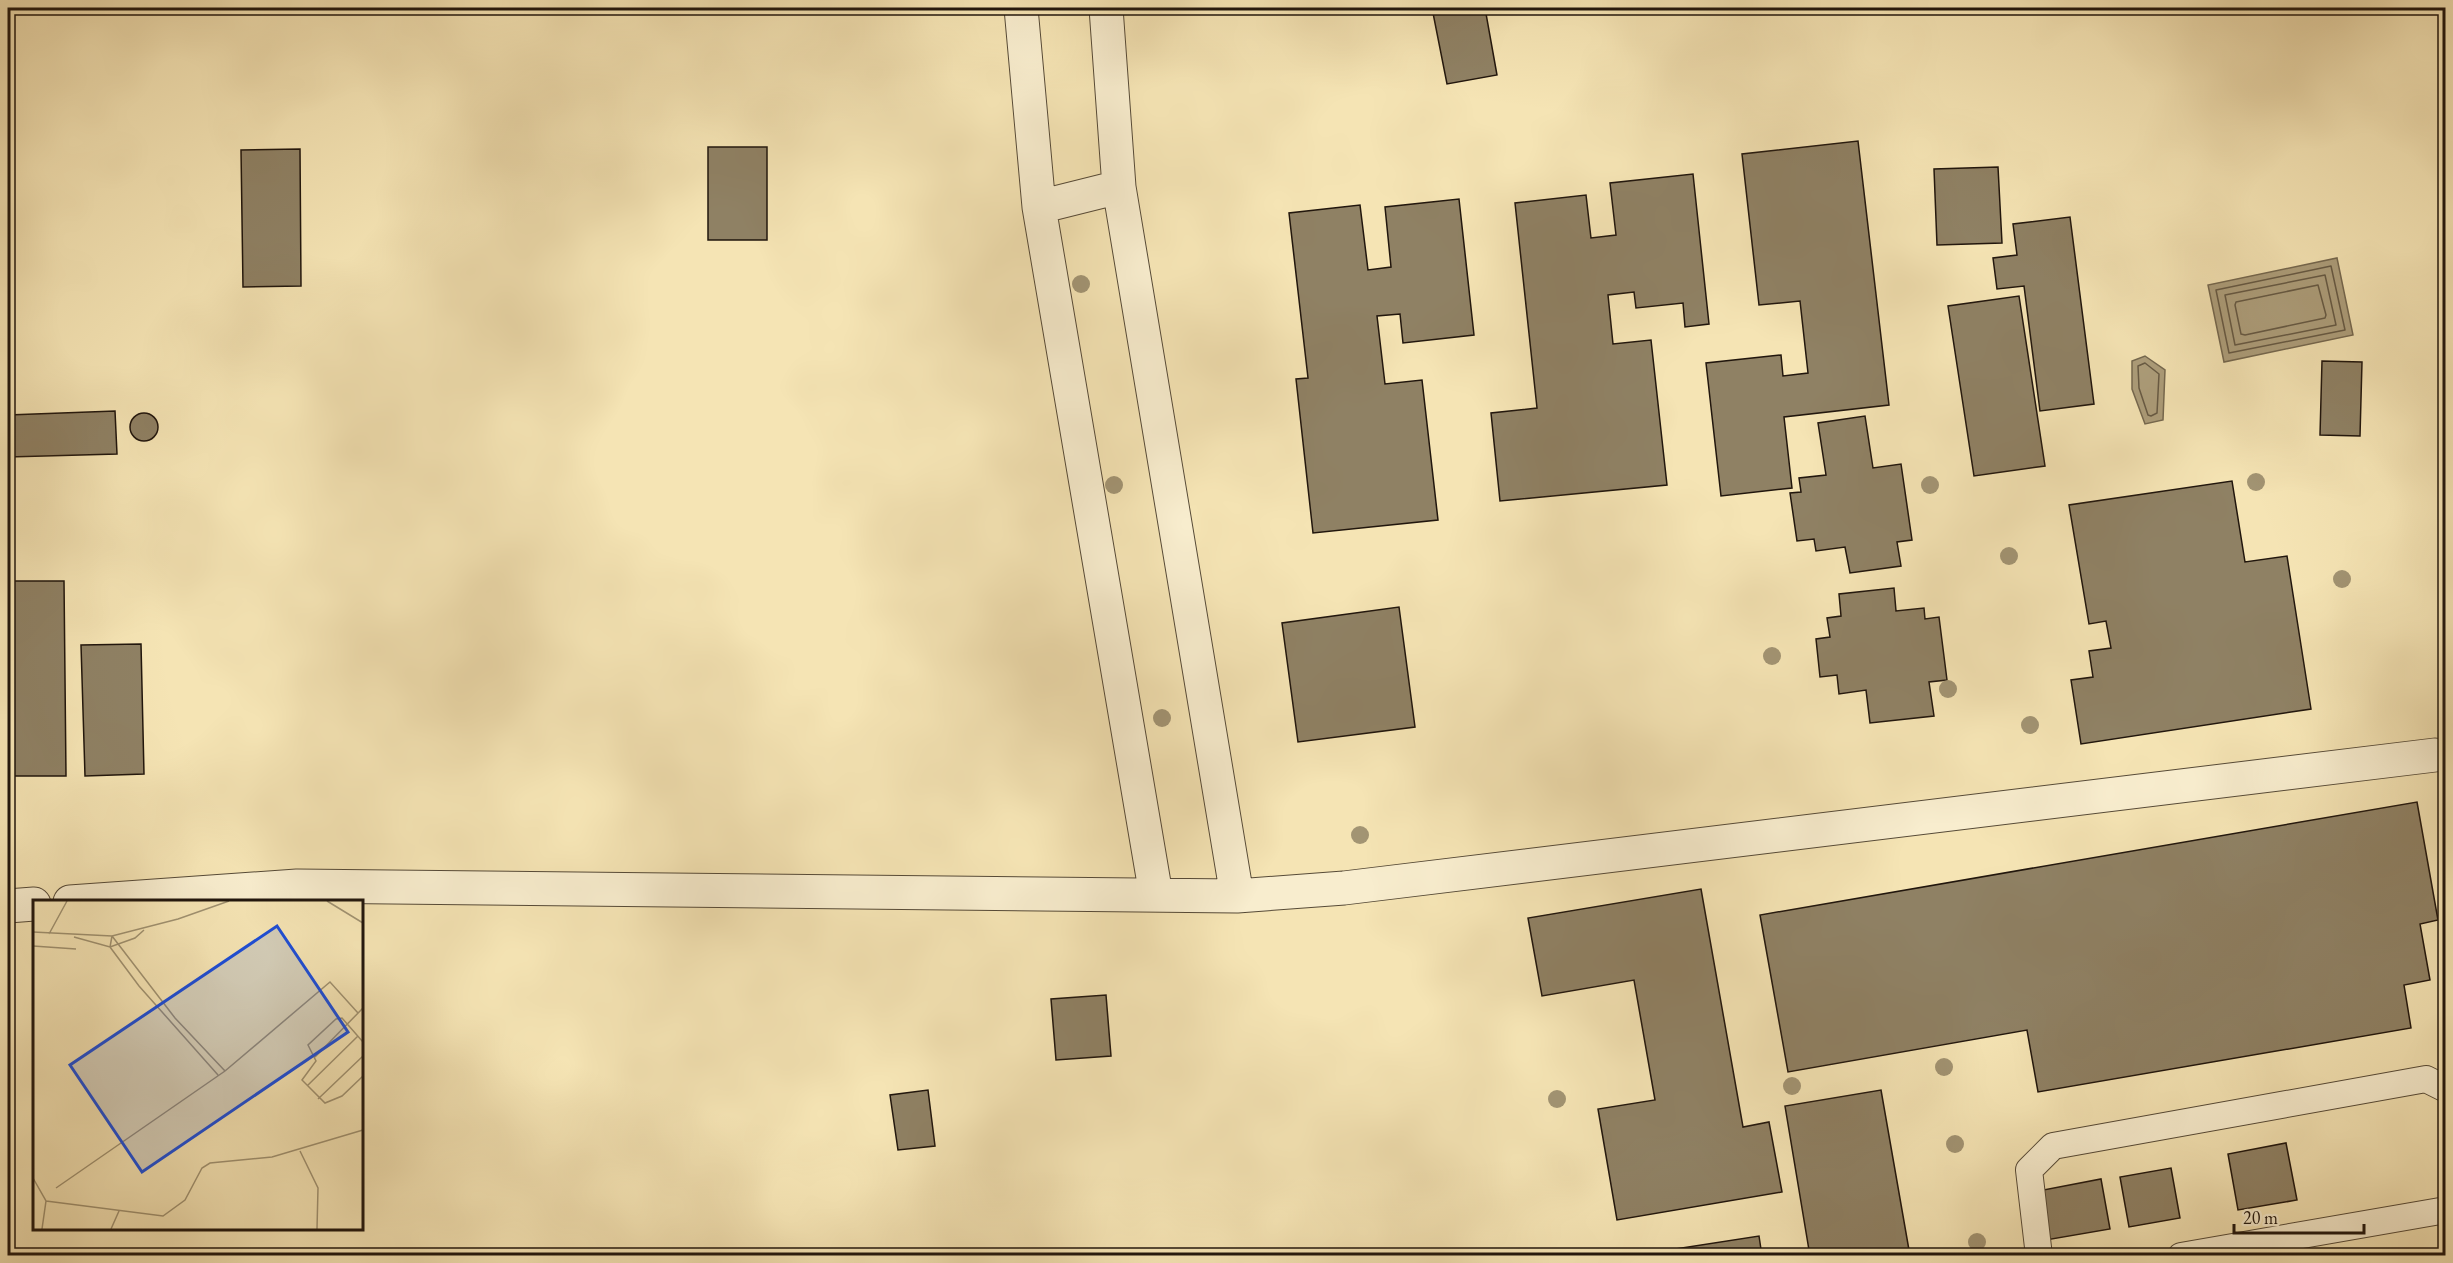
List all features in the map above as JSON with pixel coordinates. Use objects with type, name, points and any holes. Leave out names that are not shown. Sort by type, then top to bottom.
[{"type":"street","points":[[1021,8],[1039,207],[1156,895]]},
{"type":"street","points":[[1106,8],[1119,188],[1238,896]]},
{"type":"street","points":[[1039,207],[1119,188]]},
{"type":"street","points":[[98,900],[297,886],[1238,896],[1356,887],[2440,754]]},
{"type":"street","points":[[8,906],[33,904]]},
{"type":"lane","points":[[2039,1256],[2029,1170],[2053,1146],[2426,1079],[2445,1089]]},
{"type":"lane","points":[[2181,1256],[2445,1210]]},
{"type":"water","points":[[2337,258],[2353,335],[2224,362],[2208,285]]},
{"type":"water","points":[[2145,356],[2165,370],[2163,420],[2145,424],[2132,389],[2132,361]]},
{"type":"building","points":[[874,8],[918,8],[918,11],[874,14]]},
{"type":"building","points":[[1432,8],[1485,8],[1497,75],[1447,84]]},
{"type":"building","points":[[1858,141],[1889,405],[1784,417],[1792,488],[1721,496],[1706,363],[1781,355],[1783,376],[1808,373],[1800,301],[1759,305],[1742,154]]},
{"type":"building","points":[[708,147],[767,147],[767,240],[708,240]]},
{"type":"building","points":[[300,149],[301,286],[243,287],[241,150]]},
{"type":"building","points":[[1998,167],[2002,243],[1937,245],[1934,169]]},
{"type":"building","points":[[1693,174],[1709,324],[1685,327],[1683,303],[1636,308],[1634,292],[1608,295],[1613,344],[1651,340],[1667,485],[1500,501],[1491,413],[1537,408],[1515,203],[1586,195],[1591,238],[1616,235],[1610,183]]},
{"type":"building","points":[[1459,199],[1474,335],[1403,343],[1400,314],[1377,316],[1385,384],[1422,380],[1438,520],[1313,533],[1296,379],[1308,378],[1289,213],[1360,205],[1368,270],[1391,267],[1385,207]]},
{"type":"building","points":[[2070,217],[2094,404],[2040,411],[2024,286],[1997,289],[1993,258],[2017,255],[2013,224]]},
{"type":"building","points":[[2019,296],[2045,466],[1974,476],[1948,306]]},
{"type":"building","points":[[2322,361],[2362,362],[2360,436],[2320,435]]},
{"type":"building","points":[[115,411],[117,454],[8,457],[8,415]]},
{"type":"building","points":[[144,413],[154,417],[158,427],[154,437],[144,441],[134,437],[130,427],[134,417]]},
{"type":"building","points":[[1865,416],[1873,468],[1901,464],[1912,540],[1897,542],[1901,566],[1850,573],[1845,547],[1816,551],[1814,539],[1797,541],[1790,493],[1801,492],[1799,478],[1826,475],[1818,423]]},
{"type":"building","points":[[2232,481],[2245,562],[2287,556],[2311,709],[2081,744],[2071,680],[2093,677],[2089,651],[2111,648],[2106,621],[2089,624],[2069,505]]},
{"type":"building","points":[[8,581],[64,581],[66,776],[8,776]]},
{"type":"building","points":[[1894,588],[1896,611],[1924,608],[1925,619],[1939,617],[1947,680],[1929,682],[1934,716],[1870,723],[1866,690],[1839,694],[1837,675],[1820,677],[1816,639],[1830,637],[1827,618],[1841,616],[1839,594]]},
{"type":"building","points":[[1399,607],[1415,727],[1298,742],[1282,623]]},
{"type":"building","points":[[141,644],[144,774],[85,776],[81,645]]},
{"type":"building","points":[[2417,802],[2438,920],[2420,924],[2430,980],[2404,985],[2411,1028],[2038,1092],[2027,1030],[1788,1072],[1760,915]]},
{"type":"building","points":[[1701,889],[1743,1127],[1769,1122],[1782,1192],[1617,1220],[1598,1109],[1655,1100],[1634,980],[1542,996],[1528,918]]},
{"type":"building","points":[[1106,995],[1111,1056],[1056,1060],[1051,999]]},
{"type":"building","points":[[928,1090],[935,1146],[898,1150],[890,1095]]},
{"type":"building","points":[[1881,1090],[1909,1250],[1877,1256],[1810,1256],[1785,1106]]},
{"type":"building","points":[[2286,1143],[2297,1200],[2238,1210],[2228,1154]]},
{"type":"building","points":[[2171,1168],[2180,1218],[2129,1227],[2120,1177]]},
{"type":"building","points":[[2101,1179],[2110,1229],[2046,1240],[2038,1191]]},
{"type":"building","points":[[1759,1236],[1762,1256],[1630,1256]]},
{"type":"building","points":[[2309,1246],[2311,1256],[2253,1256]]}]
